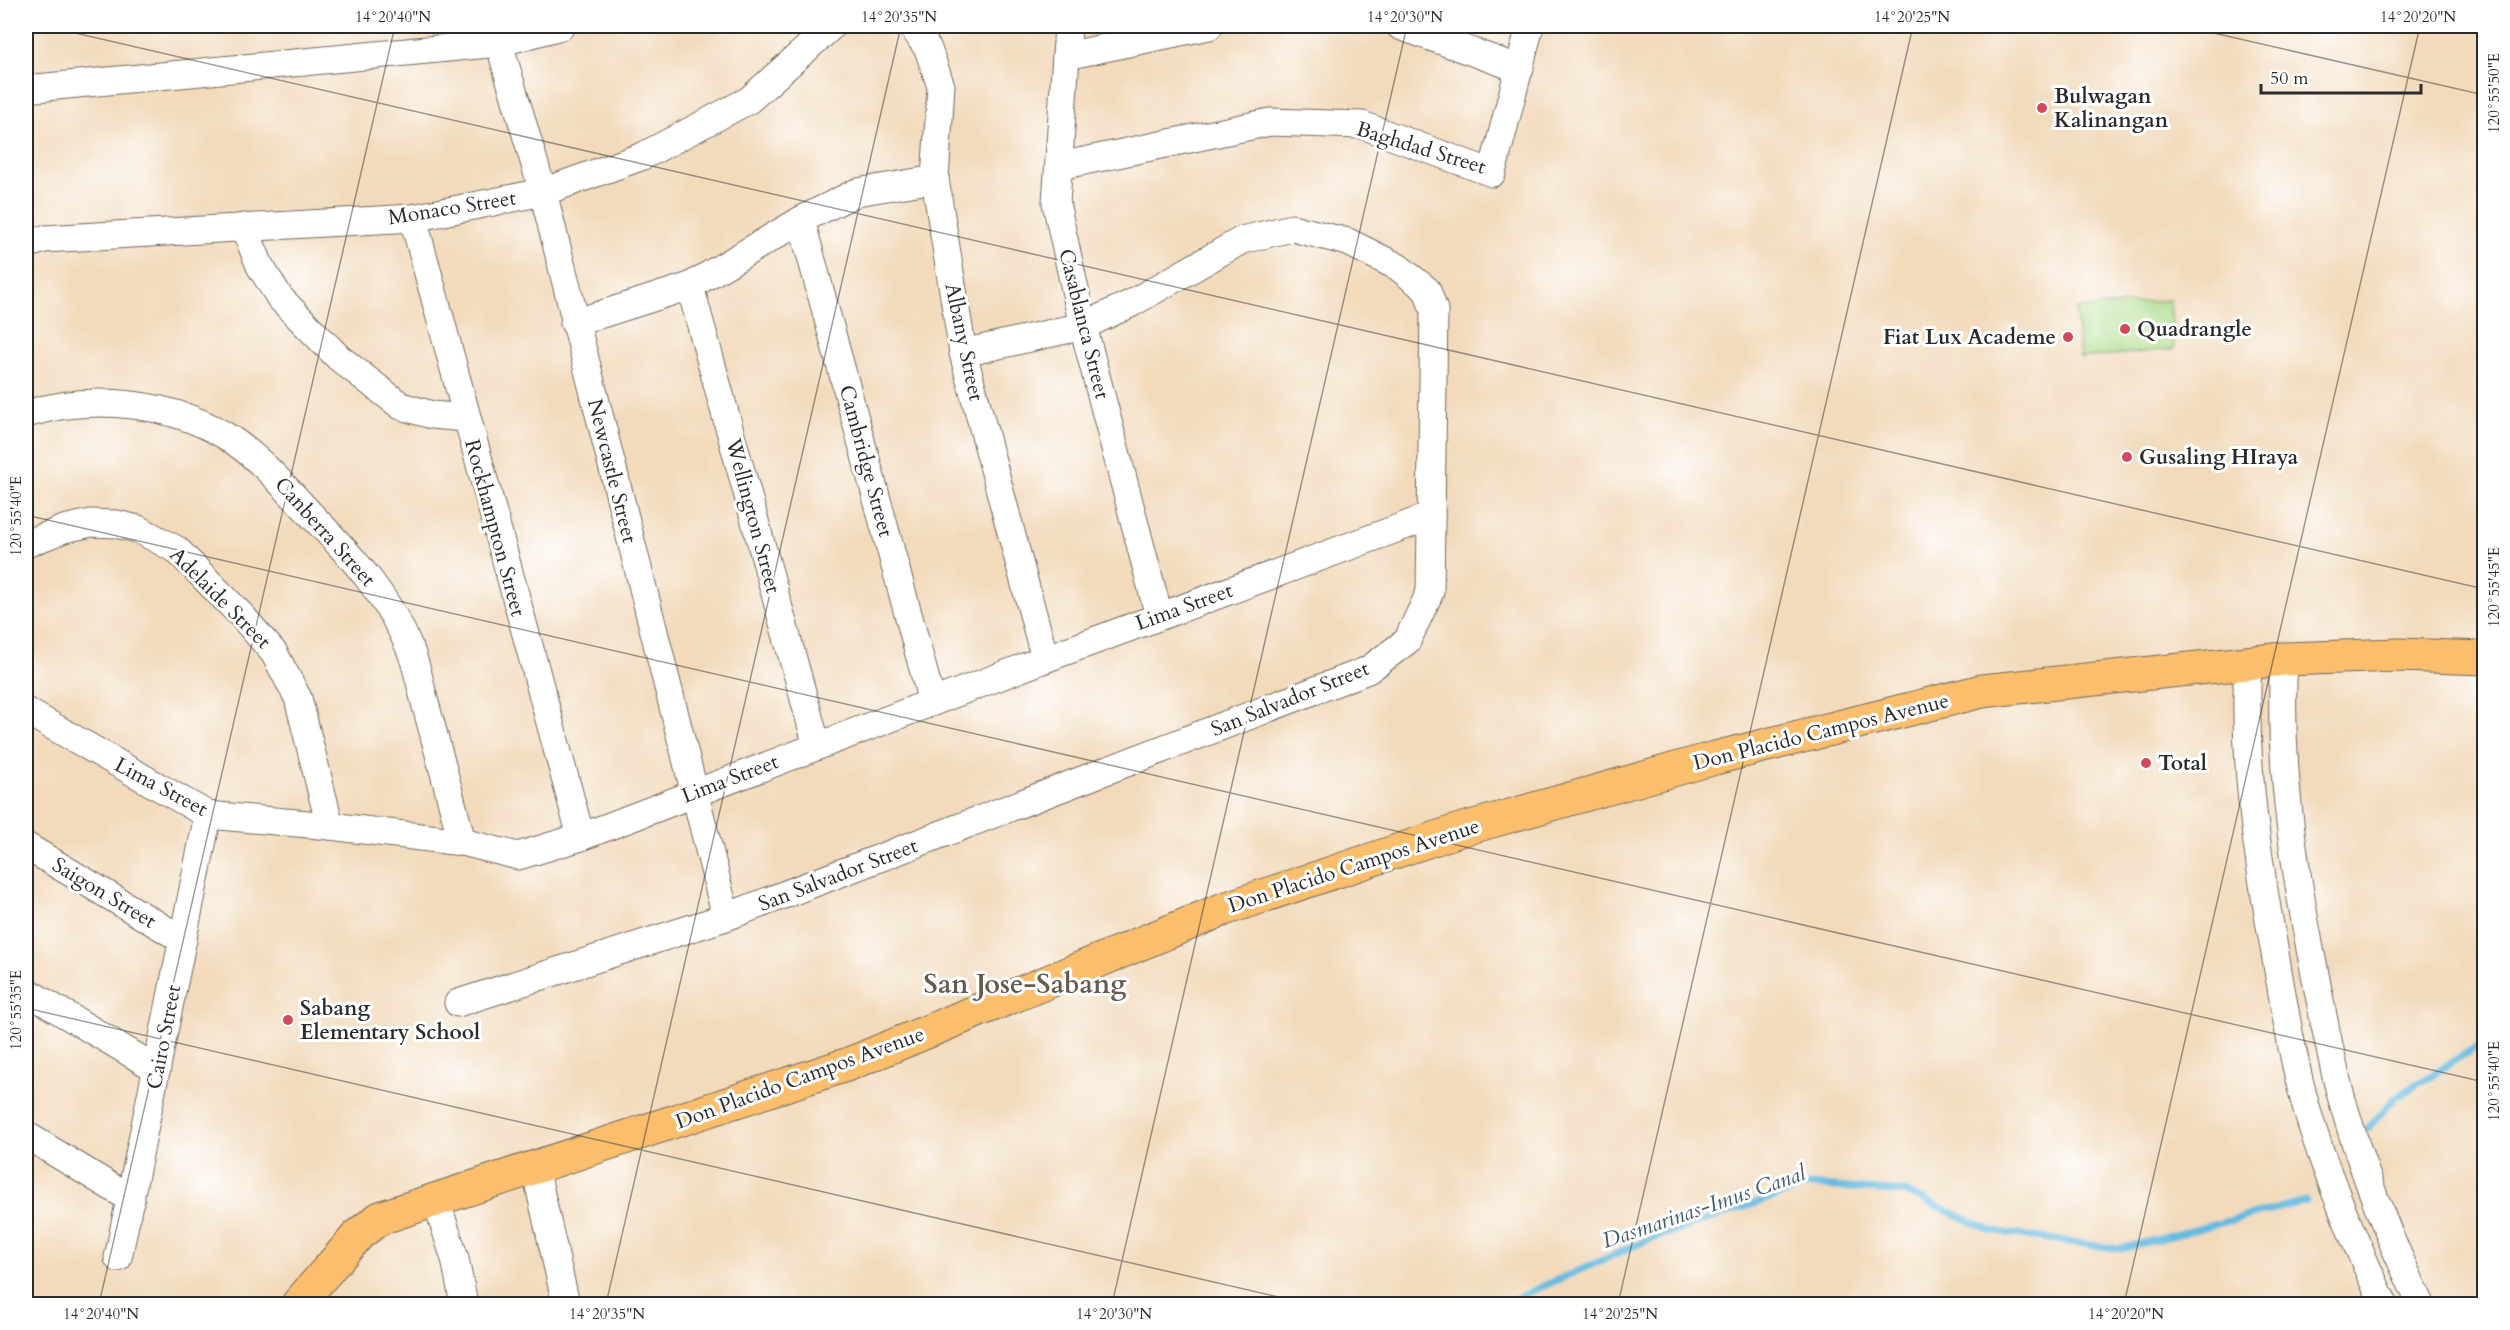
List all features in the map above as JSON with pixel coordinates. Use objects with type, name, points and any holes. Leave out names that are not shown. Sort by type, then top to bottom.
[{"type":"main road","name":"Don Placido Campos Avenue","points":[[298,1305],[358,1234],[380,1218],[849,1064],[1224,909],[1460,830],[1715,758],[1982,691],[2284,659],[2399,655],[2484,658]]},
{"type":"street","points":[[26,89],[561,26]]},
{"type":"street","name":"Monaco Street","points":[[26,245],[44,239],[413,218],[543,192],[643,156],[749,100],[832,26]]},
{"type":"street","name":"Albany Street","points":[[912,26],[928,49],[941,86],[935,179],[963,353],[1045,659]]},
{"type":"street","name":"Casablanca Street","points":[[1068,26],[1056,203],[1083,326],[1159,616]]},
{"type":"street","points":[[1066,56],[1209,26]]},
{"type":"street","points":[[1400,26],[1520,69]]},
{"type":"street","name":"Baghdad Street","points":[[1060,166],[1270,122],[1362,125],[1492,173],[1530,26]]},
{"type":"street","name":"Newcastle Street","points":[[498,34],[543,192],[574,323],[726,917]]},
{"type":"street","points":[[574,323],[690,286],[801,220],[857,192],[935,179]]},
{"type":"street","name":"Rockhampton Street","points":[[413,218],[465,418],[580,837]]},
{"type":"street","name":"Cambridge Street","points":[[801,220],[932,702]]},
{"type":"street","points":[[244,228],[260,266],[280,298],[339,358],[401,406],[432,415],[465,418]]},
{"type":"street","name":"San Salvador Street","points":[[458,1003],[726,917],[1368,670],[1407,641],[1430,592],[1434,310],[1427,290],[1398,267],[1348,242],[1292,228],[1242,240],[1132,303],[1083,326],[963,353]]},
{"type":"street","name":"Wellington Street","points":[[690,286],[817,746]]},
{"type":"street","name":"Canberra Street","points":[[26,414],[83,402],[128,405],[168,413],[207,426],[234,441],[259,460],[346,551],[387,602],[410,650],[462,842]]},
{"type":"street","name":"Lima Street","points":[[26,711],[208,815],[330,826],[462,842],[518,856],[580,837],[1045,659],[1431,516]]},
{"type":"street","name":"Adelaide Street","points":[[26,544],[91,523],[116,524],[138,529],[177,550],[242,616],[274,653],[298,698],[330,826]]},
{"type":"street","points":[[2284,659],[2282,726],[2290,830],[2328,1040],[2350,1128],[2406,1275],[2421,1305]]},
{"type":"street","points":[[2248,663],[2248,763],[2264,893],[2285,1007],[2308,1113],[2364,1262],[2384,1305]]},
{"type":"street","name":"Cairo Street","points":[[118,1258],[208,815]]},
{"type":"street","name":"Saigon Street","points":[[26,846],[183,940]]},
{"type":"street","points":[[26,991],[157,1069]]},
{"type":"street","points":[[2318,1140],[2350,1128]]},
{"type":"street","points":[[26,1135],[131,1199]]},
{"type":"street","points":[[536,1168],[566,1305]]},
{"type":"street","points":[[436,1200],[455,1259],[464,1305]]},
{"type":"green space","name":"Quadrangle","points":[[2170,300],[2174,349],[2080,358],[2076,309]]},
{"type":"waterway","name":"Dasmarinas-Imus Canal","points":[[2484,905],[2478,952],[2484,964]]},
{"type":"waterway","name":"Dasmarinas-Imus Canal","points":[[2367,1129],[2394,1099],[2484,1042]]},
{"type":"waterway","name":"Dasmarinas-Imus Canal","points":[[1503,1304],[1645,1241],[1809,1185],[1906,1192],[1992,1231],[2120,1249],[2306,1201]]},
{"type":"place","name":"Bulwagan Kalinangan","points":[[2042,108]]},
{"type":"place","name":"Quadrangle","points":[[2125,329]]},
{"type":"place","name":"Fiat Lux Academe","points":[[2068,337]]},
{"type":"place","name":"Gusaling HIraya","points":[[2127,457]]},
{"type":"place","name":"Total","points":[[2146,763]]},
{"type":"place","name":"Sabang Elementary School","points":[[288,1020]]},
{"type":"district","name":"San Jose-Sabang","points":[[1025,984]]}]
